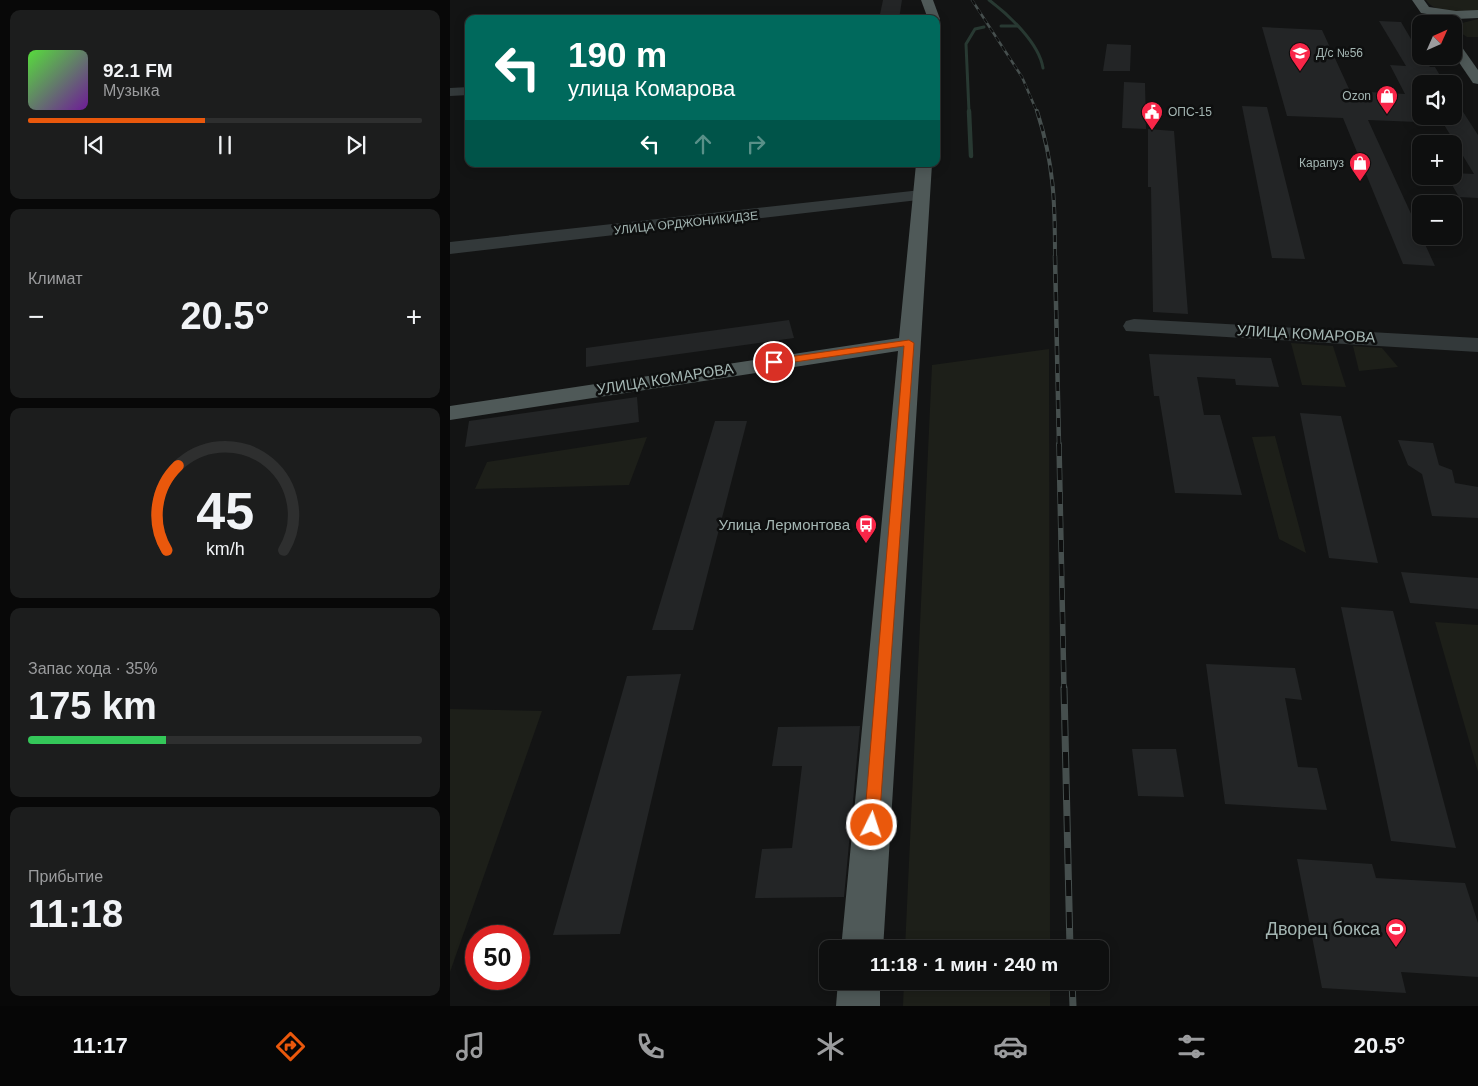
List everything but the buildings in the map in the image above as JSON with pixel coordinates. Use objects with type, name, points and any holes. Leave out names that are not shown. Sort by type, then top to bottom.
[{"type":"main road","points":[[927,0],[933,15]]},
{"type":"main road","points":[[1422,5],[1472,15]]},
{"type":"main road","points":[[1462,57],[1478,80]]},
{"type":"main road","points":[[863,940],[924,167]]},
{"type":"main road","name":"УЛИЦА КОМАРОВА","points":[[450,413],[909,343]]},
{"type":"main road","points":[[858,1006],[859,990]]},
{"type":"street","points":[[450,92],[465,91]]},
{"type":"street","name":"УЛИЦА ОРДЖОНИКИДЗЕ","points":[[450,248],[921,195]]},
{"type":"street","name":"УЛИЦА КОМАРОВА","points":[[1134,326],[1478,345]]},
{"type":"shaded area","points":[[1426,0],[1478,0],[1478,13],[1442,11],[1430,5]]},
{"type":"shaded area","points":[[1478,19],[1478,37],[1467,37],[1462,34],[1462,23]]},
{"type":"shaded area","points":[[1291,343],[1333,346],[1346,387],[1302,385]]},
{"type":"shaded area","points":[[1353,346],[1382,348],[1398,367],[1359,371]]},
{"type":"shaded area","points":[[1049,349],[1050,940],[905,940],[932,365]]},
{"type":"shaded area","points":[[1275,436],[1306,553],[1279,539],[1252,437]]},
{"type":"shaded area","points":[[647,437],[629,485],[475,489],[487,462]]},
{"type":"shaded area","points":[[1435,622],[1478,625],[1478,772]]},
{"type":"shaded area","points":[[450,709],[542,711],[465,925],[450,972]]},
{"type":"shaded area","points":[[904,990],[1050,990],[1050,1006],[903,1006]]},
{"type":"waterway","points":[[989,0],[1022,30],[1036,49],[1043,68]]},
{"type":"waterway","points":[[1001,26],[1017,26]]},
{"type":"waterway","points":[[969,112],[966,44],[975,29],[984,27]]},
{"type":"waterway","points":[[969,111],[971,156]]},
{"type":"railway","points":[[972,0],[1022,77],[1037,112]]},
{"type":"railway","points":[[1037,111],[1050,166],[1055,218],[1055,256]]},
{"type":"railway","points":[[1055,256],[1059,446]]},
{"type":"railway","points":[[1059,444],[1064,690]]},
{"type":"railway","points":[[1064,688],[1070,940]]},
{"type":"railway","points":[[1072,990],[1073,1006]]},
{"type":"place","name":"Д/с №56","points":[[1300,72]]},
{"type":"place","name":"Ozon","points":[[1387,115]]},
{"type":"place","name":"ОПС-15","points":[[1152,131]]},
{"type":"place","name":"Карапуз","points":[[1360,182]]},
{"type":"place","name":"Улица Лермонтова","points":[[866,544]]},
{"type":"place","name":"Дворец бокса","points":[[1396,948]]},
{"type":"route","points":[[774,362],[909,343],[872,825]]}]
